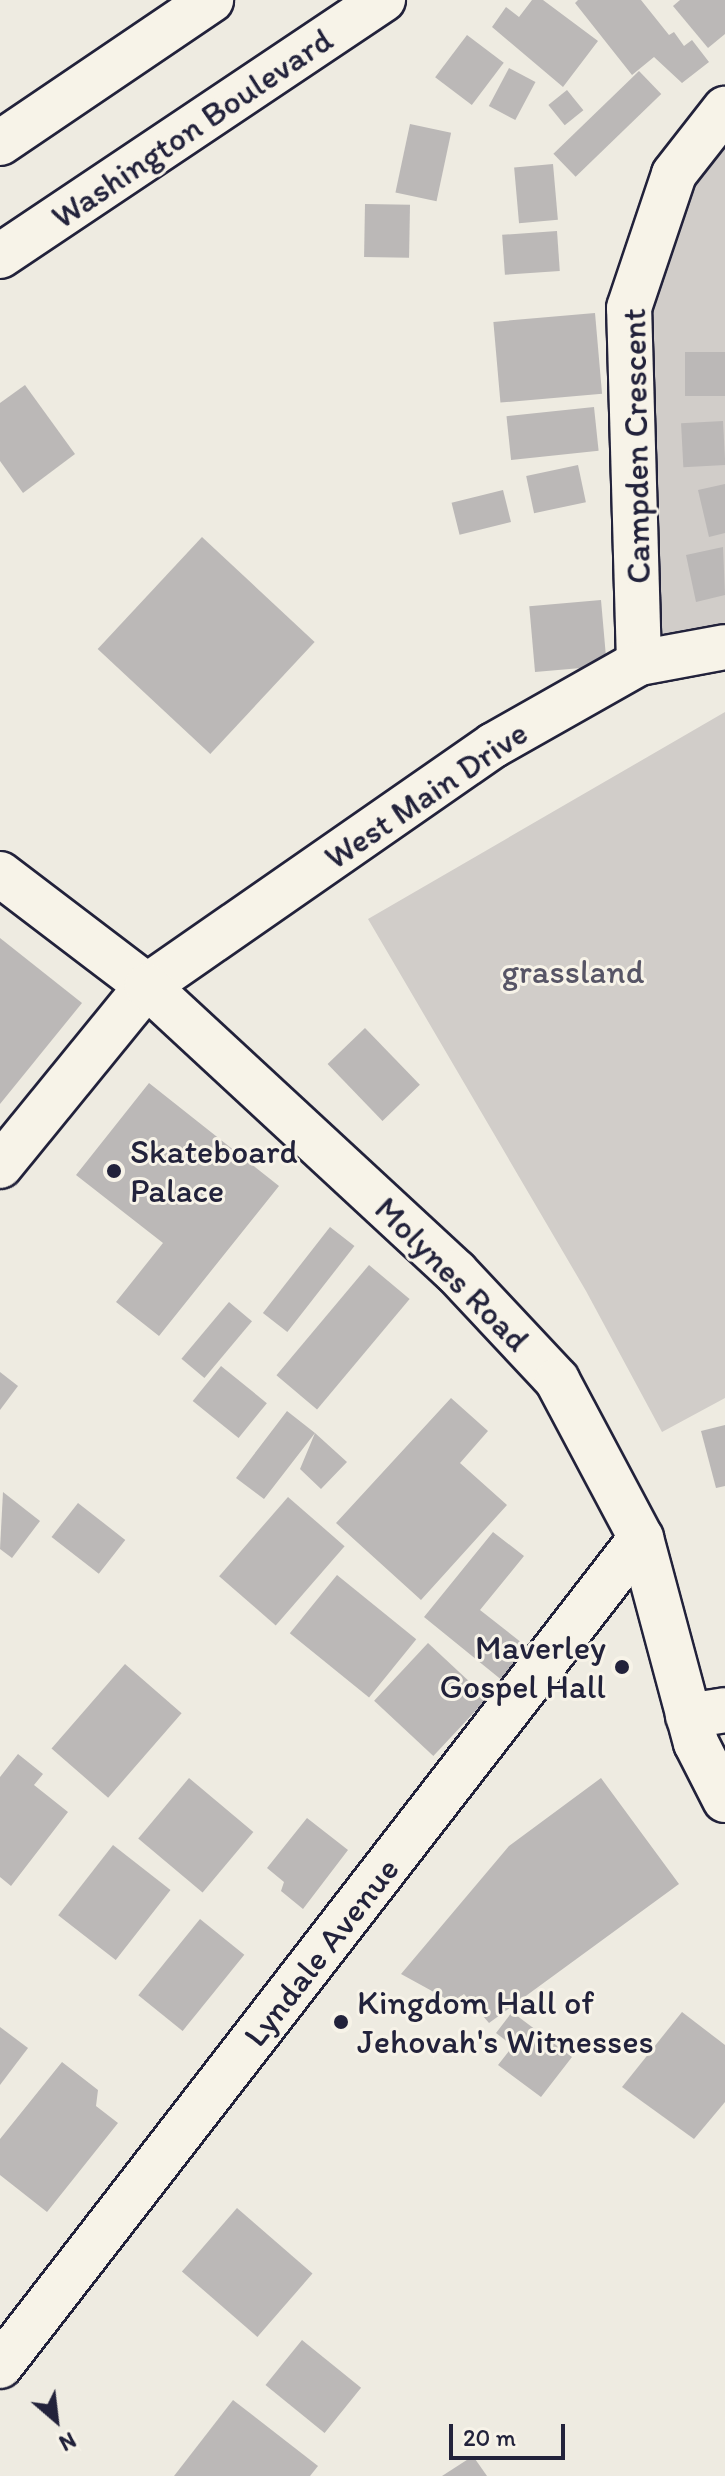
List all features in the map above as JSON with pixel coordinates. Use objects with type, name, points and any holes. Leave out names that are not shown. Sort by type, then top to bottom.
[{"type":"main road","points":[[0,143],[211,0]]},
{"type":"main road","name":"Washington Boulevard","points":[[0,256],[383,0]]},
{"type":"main road","name":"Campden Crescent","points":[[639,663],[629,308],[674,174],[725,109]]},
{"type":"main road","name":"West Main Drive","points":[[0,1166],[147,986],[494,745],[639,663],[725,647]]},
{"type":"main road","name":"Molynes Road","points":[[0,874],[147,986],[456,1272],[557,1380],[641,1538],[706,1713],[725,1800]]},
{"type":"main road","name":"Lyndale Avenue","points":[[0,2366],[641,1538]]},
{"type":"green space","points":[[725,109],[725,647],[639,663],[629,308]]},
{"type":"green space","name":"grassland","points":[[725,712],[725,1398],[662,1432],[586,1291],[368,919]]},
{"type":"building","points":[[532,0],[543,0],[598,41],[563,87],[492,27],[506,7],[519,17]]},
{"type":"building","points":[[578,0],[641,0],[669,35],[674,32],[684,46],[692,40],[709,62],[682,83],[654,57],[632,75],[575,3]]},
{"type":"building","points":[[680,0],[725,0],[725,34],[708,48],[673,6]]},
{"type":"building","points":[[467,35],[504,63],[472,105],[435,77]]},
{"type":"building","points":[[509,68],[535,82],[515,120],[489,106]]},
{"type":"building","points":[[639,71],[661,94],[576,177],[553,154]]},
{"type":"building","points":[[567,90],[583,110],[565,125],[548,105]]},
{"type":"building","points":[[410,124],[451,133],[437,201],[395,192]]},
{"type":"building","points":[[553,164],[558,220],[519,223],[514,167]]},
{"type":"building","points":[[365,204],[410,205],[409,258],[364,257]]},
{"type":"building","points":[[557,231],[560,271],[505,275],[502,235]]},
{"type":"building","points":[[595,313],[602,394],[500,403],[493,322]]},
{"type":"building","points":[[685,352],[725,352],[725,396],[685,396]]},
{"type":"building","points":[[25,385],[75,454],[23,493],[0,461],[0,403]]},
{"type":"building","points":[[594,407],[599,451],[511,460],[506,416]]},
{"type":"building","points":[[723,421],[725,465],[683,467],[681,423]]},
{"type":"building","points":[[578,465],[586,502],[534,513],[526,476]]},
{"type":"building","points":[[725,484],[725,533],[709,537],[698,490]]},
{"type":"building","points":[[503,490],[511,522],[460,535],[452,503]]},
{"type":"building","points":[[202,537],[315,642],[210,754],[98,649]]},
{"type":"building","points":[[723,547],[725,595],[696,602],[686,555]]},
{"type":"building","points":[[601,600],[607,666],[535,672],[529,606]]},
{"type":"building","points":[[0,938],[82,1003],[0,1104]]},
{"type":"building","points":[[365,1028],[420,1085],[382,1121],[328,1064]]},
{"type":"building","points":[[149,1083],[279,1186],[159,1336],[116,1302],[163,1243],[76,1175]]},
{"type":"building","points":[[330,1227],[354,1246],[287,1332],[263,1313]]},
{"type":"building","points":[[369,1265],[410,1299],[317,1409],[276,1375]]},
{"type":"building","points":[[229,1302],[252,1321],[204,1378],[181,1359]]},
{"type":"building","points":[[221,1366],[267,1403],[239,1438],[193,1401]]},
{"type":"building","points":[[0,1372],[18,1386],[0,1410]]},
{"type":"building","points":[[451,1398],[488,1431],[460,1463],[507,1505],[421,1600],[336,1523]]},
{"type":"building","points":[[287,1411],[315,1433],[264,1499],[236,1478]]},
{"type":"building","points":[[725,1425],[725,1486],[716,1488],[701,1431]]},
{"type":"building","points":[[315,1433],[347,1462],[321,1489],[300,1469]]},
{"type":"building","points":[[3,1492],[40,1521],[12,1558],[0,1549]]},
{"type":"building","points":[[288,1497],[345,1546],[276,1625],[219,1576]]},
{"type":"building","points":[[78,1503],[125,1540],[99,1574],[52,1537]]},
{"type":"building","points":[[493,1532],[524,1556],[480,1610],[541,1658],[514,1690],[424,1617]]},
{"type":"building","points":[[337,1575],[416,1639],[369,1697],[290,1633]]},
{"type":"building","points":[[428,1643],[487,1698],[433,1756],[374,1701]]},
{"type":"building","points":[[125,1664],[182,1713],[108,1798],[52,1749]]},
{"type":"building","points":[[18,1754],[43,1774],[34,1785],[68,1812],[11,1886],[0,1877],[0,1777]]},
{"type":"building","points":[[189,1778],[253,1832],[203,1893],[138,1839]]},
{"type":"building","points":[[601,1778],[679,1884],[489,2023],[464,1994],[452,2002],[401,1974],[509,1846]]},
{"type":"building","points":[[307,1818],[348,1850],[303,1909],[281,1891],[284,1882],[267,1868]]},
{"type":"building","points":[[113,1845],[171,1890],[116,1960],[58,1915]]},
{"type":"building","points":[[200,1919],[244,1955],[183,2031],[138,1995]]},
{"type":"building","points":[[512,2012],[572,2057],[541,2097],[498,2065],[513,2046],[496,2033]]},
{"type":"building","points":[[682,2012],[725,2045],[725,2102],[694,2139],[622,2087]]},
{"type":"building","points":[[0,2027],[28,2048],[0,2085]]},
{"type":"building","points":[[62,2062],[98,2090],[96,2106],[118,2123],[47,2212],[0,2175],[0,2139]]},
{"type":"building","points":[[237,2208],[312,2274],[257,2337],[182,2271]]},
{"type":"building","points":[[302,2340],[361,2388],[325,2433],[265,2385]]},
{"type":"building","points":[[233,2400],[318,2466],[310,2476],[174,2476]]},
{"type":"building","points":[[473,2456],[487,2476],[442,2476]]},
{"type":"place","name":"Skateboard Palace","points":[[114,1171]]},
{"type":"place","name":"Maverley Gospel Hall","points":[[622,1667]]},
{"type":"place","name":"Kingdom Hall of Jehovah's Witnesses","points":[[341,2022]]}]
